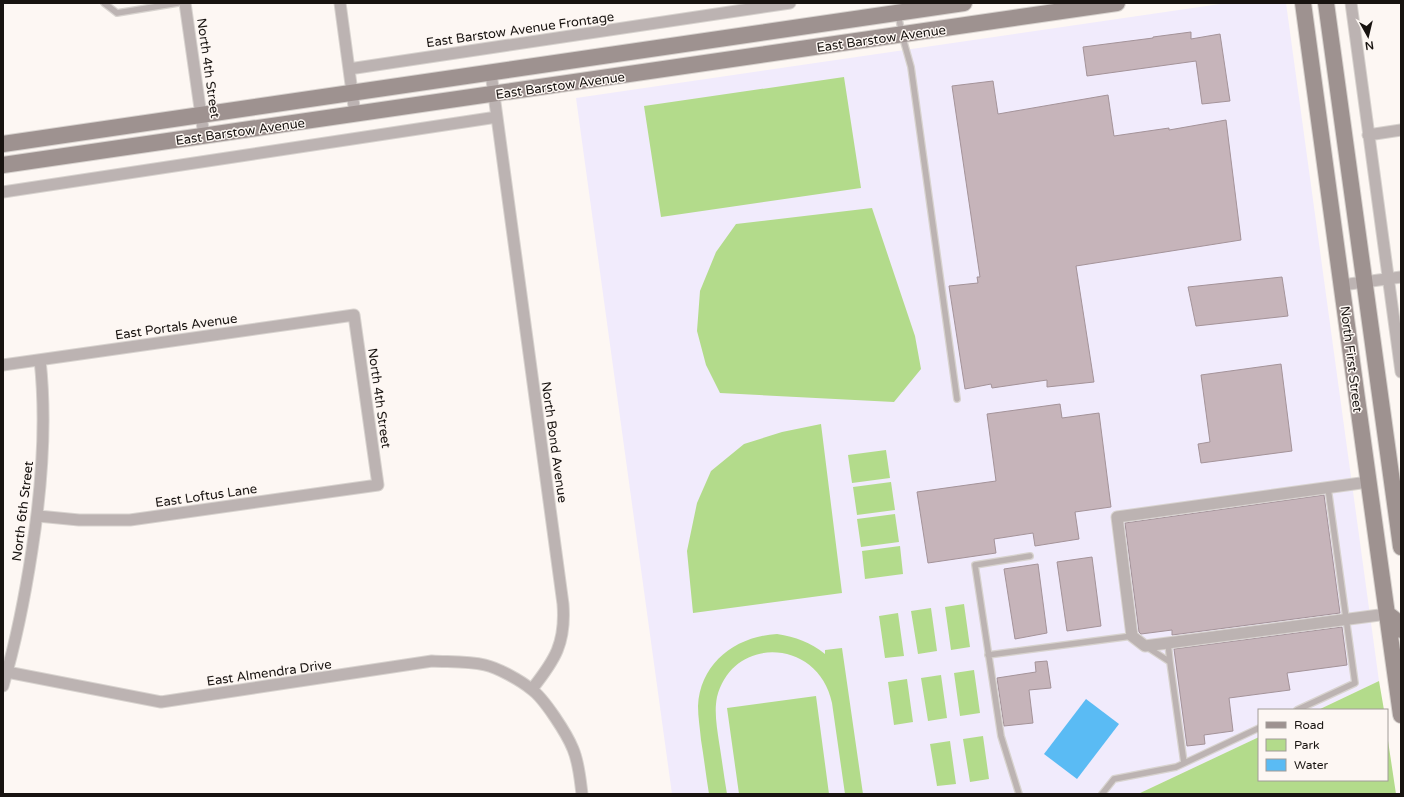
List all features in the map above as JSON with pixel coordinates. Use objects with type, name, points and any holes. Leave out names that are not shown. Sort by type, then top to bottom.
[{"type":"main road","name":"East Barstow Avenue","points":[[3,144],[491,73],[898,8],[964,3]]},
{"type":"main road","name":"East Barstow Avenue","points":[[3,165],[1117,3]]},
{"type":"main road","name":"North First Street","points":[[1303,3],[1401,715]]},
{"type":"main road","name":"North First Street","points":[[1326,3],[1401,547]]},
{"type":"main road","points":[[1367,476],[1390,467]]},
{"type":"main road","points":[[1387,614],[1394,618],[1400,625],[1401,630]]},
{"type":"street","name":"North 4th Street","points":[[185,3],[204,136]]},
{"type":"street","points":[[340,3],[355,114]]},
{"type":"street","name":"East Barstow Avenue Frontage","points":[[349,69],[790,3]]},
{"type":"street","points":[[1351,3],[1401,372]]},
{"type":"street","name":"North Bond Avenue","points":[[491,73],[562,596],[564,622],[561,642],[553,660],[532,689]]},
{"type":"street","points":[[3,192],[497,117]]},
{"type":"street","points":[[1368,135],[1401,130]]},
{"type":"street","points":[[1342,284],[1401,277]]},
{"type":"street","name":"North 4th Street","points":[[354,315],[378,485]]},
{"type":"street","name":"East Portals Avenue","points":[[3,365],[354,315]]},
{"type":"street","name":"North 6th Street","points":[[3,686],[25,596],[38,516],[44,453],[43,386],[40,360]]},
{"type":"street","points":[[1367,476],[1328,488],[1117,517],[1132,636],[1145,646],[1387,614]]},
{"type":"street","name":"East Loftus Lane","points":[[38,516],[79,520],[130,520],[378,485]]},
{"type":"street","name":"East Almendra Drive","points":[[7,672],[161,702],[432,661],[464,662],[486,665],[532,689]]},
{"type":"street","points":[[532,689],[563,730],[573,749],[580,774],[582,794]]},
{"type":"lane","points":[[104,3],[117,13],[178,3]]},
{"type":"lane","points":[[898,8],[902,35],[911,67],[957,399]]},
{"type":"lane","points":[[1299,709],[1355,683],[1328,488]]},
{"type":"lane","points":[[1019,794],[1001,736],[975,565],[1030,556]]},
{"type":"lane","points":[[988,655],[1132,636]]},
{"type":"lane","points":[[1168,643],[1184,763]]},
{"type":"lane","points":[[1145,646],[1170,662]]},
{"type":"lane","points":[[1102,794],[1114,779],[1176,767],[1258,728]]},
{"type":"shaded area","points":[[1227,3],[1286,3],[1379,681],[1320,709],[1258,709],[1258,737],[1138,794],[672,794],[576,98]]},
{"type":"green space","points":[[844,77],[861,188],[661,217],[644,106]]},
{"type":"green space","points":[[872,208],[915,336],[921,369],[894,402],[720,393],[706,365],[697,331],[700,291],[716,252],[736,224]]},
{"type":"green space","points":[[821,424],[842,593],[693,613],[687,551],[697,503],[711,471],[744,444],[782,432]]},
{"type":"green space","points":[[886,450],[890,478],[852,483],[848,455]]},
{"type":"green space","points":[[891,482],[895,510],[857,515],[853,487]]},
{"type":"green space","points":[[895,514],[899,542],[861,547],[857,519]]},
{"type":"green space","points":[[900,546],[903,574],[865,579],[862,551]]},
{"type":"green space","points":[[964,604],[970,647],[951,650],[945,607]]},
{"type":"green space","points":[[931,608],[937,651],[918,654],[911,611]]},
{"type":"green space","points":[[898,613],[904,656],[885,658],[879,616]]},
{"type":"green space","points":[[777,634],[814,646],[825,654],[825,650],[842,648],[863,794],[845,794],[832,703],[824,682],[811,666],[794,656],[776,652],[757,654],[740,662],[726,677],[717,697],[716,714],[717,731],[727,794],[709,794],[698,710],[700,691],[705,677],[713,665],[735,646],[762,636]]},
{"type":"green space","points":[[974,670],[980,713],[960,716],[954,673]]},
{"type":"green space","points":[[941,675],[947,718],[928,721],[921,678]]},
{"type":"green space","points":[[907,679],[913,722],[894,725],[888,682]]},
{"type":"green space","points":[[1379,681],[1384,709],[1320,709]]},
{"type":"green space","points":[[816,696],[829,794],[739,794],[727,708]]},
{"type":"green space","points":[[983,736],[989,779],[970,782],[963,739]]},
{"type":"green space","points":[[1258,737],[1258,781],[1388,781],[1388,741],[1396,794],[1138,794]]},
{"type":"green space","points":[[950,741],[956,784],[937,786],[930,744]]},
{"type":"water","points":[[1086,699],[1119,724],[1077,779],[1044,754]]},
{"type":"building","points":[[1191,32],[1191,39],[1220,34],[1230,101],[1202,104],[1196,61],[1087,76],[1083,47]]},
{"type":"building","points":[[993,81],[998,114],[1108,95],[1114,136],[1169,128],[1169,130],[1226,120],[1241,240],[1076,266],[1094,382],[1047,387],[1047,380],[992,388],[991,384],[965,389],[949,286],[978,283],[977,277],[980,277],[952,86]]},
{"type":"building","points":[[1282,277],[1288,316],[1196,326],[1188,287]]},
{"type":"building","points":[[1281,364],[1292,451],[1201,463],[1198,444],[1210,442],[1201,375]]},
{"type":"building","points":[[1060,404],[1062,418],[1099,413],[1111,507],[1075,512],[1079,539],[1035,546],[1033,533],[994,539],[996,553],[928,563],[917,492],[996,481],[987,414]]},
{"type":"building","points":[[1324,495],[1340,613],[1172,635],[1172,630],[1141,634],[1139,632],[1125,523]]},
{"type":"building","points":[[1092,557],[1101,626],[1067,631],[1057,562]]},
{"type":"building","points":[[1038,564],[1047,633],[1015,639],[1004,569]]},
{"type":"building","points":[[1342,627],[1347,665],[1287,673],[1290,690],[1229,698],[1233,731],[1204,735],[1205,744],[1187,746],[1174,649]]},
{"type":"building","points":[[1047,661],[1051,688],[1029,690],[1033,723],[1004,726],[997,678],[1036,672],[1035,662]]}]
